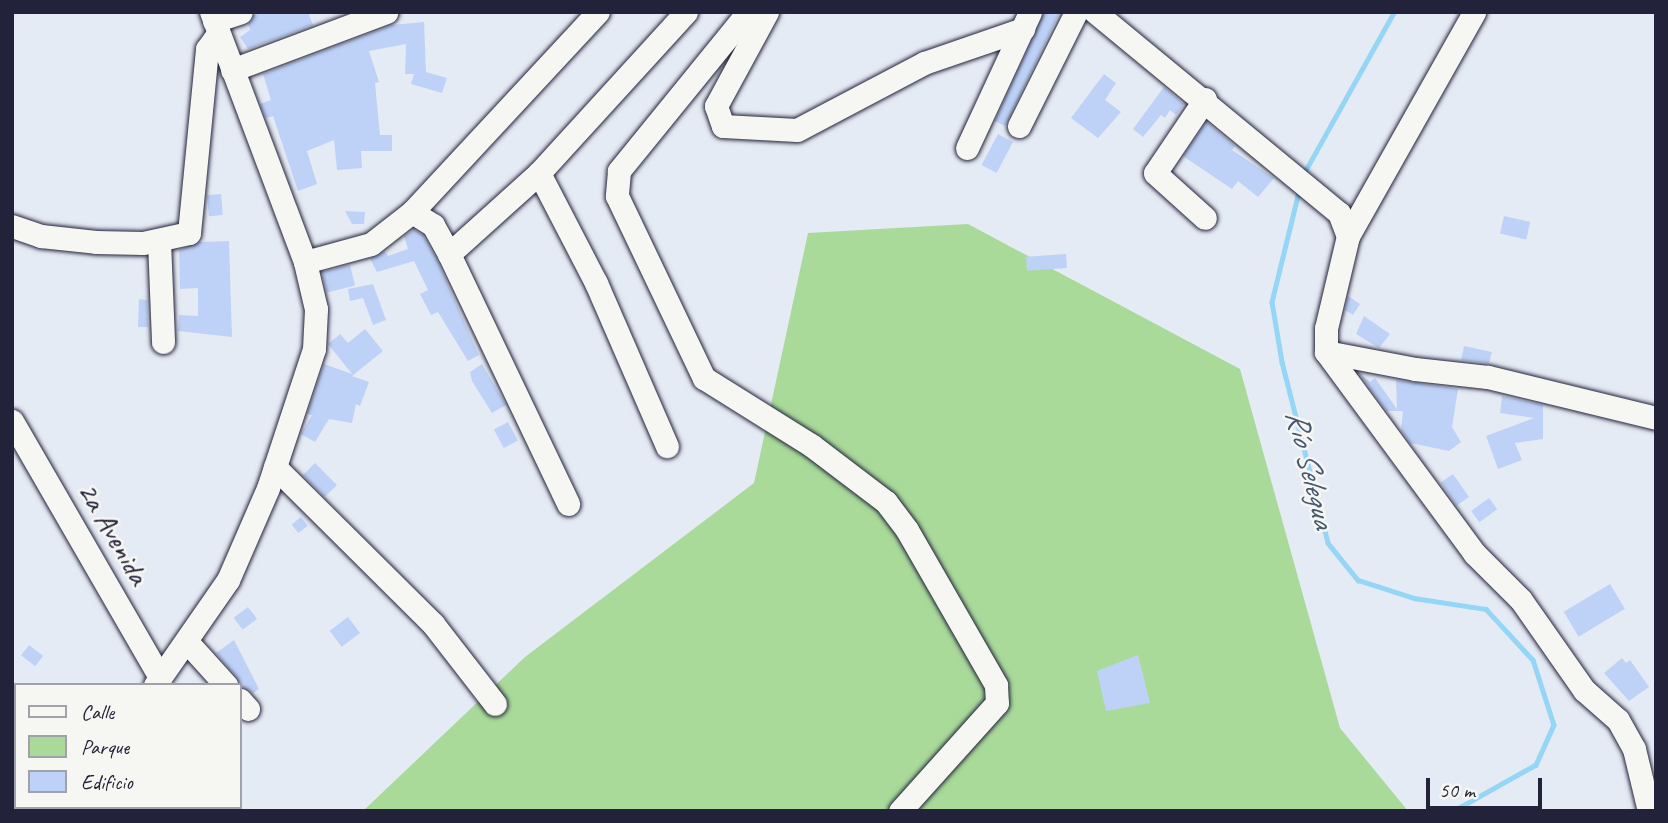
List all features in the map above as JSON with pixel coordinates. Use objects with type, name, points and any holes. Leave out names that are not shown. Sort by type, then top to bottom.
[{"type":"street","points":[[214,22],[241,12]]},
{"type":"street","points":[[232,69],[386,12]]},
{"type":"street","points":[[304,262],[370,244],[412,212],[598,12]]},
{"type":"street","points":[[449,254],[540,173],[686,12]]},
{"type":"street","points":[[748,12],[619,171],[617,196],[704,378],[811,446],[886,502],[908,530],[996,685],[997,704],[900,811]]},
{"type":"street","points":[[767,12],[716,106],[723,126],[797,130],[924,63],[1026,20]]},
{"type":"street","points":[[1019,126],[1076,12]]},
{"type":"street","points":[[1095,12],[1205,99],[1339,213],[1348,236]]},
{"type":"street","points":[[1474,12],[1348,236],[1326,328],[1325,352],[1474,553],[1521,600],[1584,690],[1618,720],[1634,749],[1649,811]]},
{"type":"street","points":[[967,148],[1026,20]]},
{"type":"street","points":[[158,681],[188,643],[228,580],[275,467],[314,349],[316,309],[304,262],[214,22]]},
{"type":"street","points":[[12,226],[41,236],[96,242],[159,241],[192,230],[207,48],[214,22]]},
{"type":"street","points":[[1205,99],[1155,173],[1205,218]]},
{"type":"street","points":[[540,173],[596,284],[667,446]]},
{"type":"street","points":[[412,212],[433,225],[449,254],[568,504]]},
{"type":"street","points":[[159,241],[163,342]]},
{"type":"street","points":[[1325,352],[1488,377],[1656,418]]},
{"type":"street","name":"2a Avenida","points":[[12,421],[158,681]]},
{"type":"street","points":[[275,467],[433,624],[495,704]]},
{"type":"street","points":[[188,643],[224,683]]},
{"type":"green space","points":[[968,224],[1240,369],[1340,728],[1408,811],[363,811],[525,657],[754,483],[808,233]]},
{"type":"building","points":[[262,12],[308,12],[313,25],[248,49],[240,37],[250,30],[248,24],[255,15]]},
{"type":"building","points":[[1044,12],[1060,12],[1005,126],[995,121]]},
{"type":"building","points":[[424,22],[426,72],[447,78],[442,93],[411,84],[414,74],[405,74],[406,44],[369,51],[379,82],[375,83],[380,135],[392,135],[392,151],[361,151],[362,168],[337,170],[334,140],[307,151],[317,184],[298,191],[273,116],[266,118],[260,104],[271,100],[263,74],[392,25]]},
{"type":"building","points":[[1104,74],[1116,83],[1105,100],[1121,112],[1098,138],[1071,118]]},
{"type":"building","points":[[1164,87],[1184,104],[1176,115],[1170,110],[1165,118],[1161,115],[1143,137],[1133,129]]},
{"type":"building","points":[[1206,122],[1235,146],[1232,150],[1274,178],[1258,197],[1238,181],[1232,189],[1183,156]]},
{"type":"building","points":[[998,134],[1013,142],[997,173],[982,165]]},
{"type":"building","points":[[221,194],[223,215],[209,216],[207,195]]},
{"type":"building","points":[[345,211],[365,212],[364,224],[352,224]]},
{"type":"building","points":[[1504,216],[1530,222],[1526,240],[1500,234]]},
{"type":"building","points":[[414,230],[423,235],[437,260],[479,355],[468,361],[438,312],[431,315],[420,294],[428,290],[414,261],[377,272],[370,259],[385,251],[388,256],[408,249],[404,236]]},
{"type":"building","points":[[229,241],[232,337],[178,331],[179,315],[198,316],[198,288],[180,289],[179,250],[199,242]]},
{"type":"building","points":[[1066,254],[1067,268],[1027,271],[1026,257]]},
{"type":"building","points":[[350,265],[355,285],[327,292],[322,272]]},
{"type":"building","points":[[373,284],[386,320],[373,325],[363,298],[350,301],[348,289]]},
{"type":"building","points":[[1348,296],[1360,304],[1353,315],[1345,310]]},
{"type":"building","points":[[139,299],[147,300],[148,327],[138,327]]},
{"type":"building","points":[[1364,316],[1390,334],[1379,348],[1356,334]]},
{"type":"building","points":[[365,329],[383,351],[352,376],[369,382],[360,406],[356,404],[352,423],[329,419],[315,442],[301,434],[312,415],[307,414],[324,364],[352,374],[328,344],[340,334],[348,343]]},
{"type":"building","points":[[1464,346],[1492,352],[1489,363],[1461,360]]},
{"type":"building","points":[[482,364],[506,405],[492,413],[472,381],[470,372]]},
{"type":"building","points":[[1358,372],[1370,382],[1375,378],[1397,409],[1396,380],[1458,389],[1452,427],[1461,442],[1449,451],[1410,443],[1401,430],[1403,411],[1387,411]]},
{"type":"building","points":[[1502,396],[1543,405],[1543,439],[1515,443],[1522,460],[1498,469],[1486,436],[1534,418],[1500,413]]},
{"type":"building","points":[[508,422],[518,441],[504,448],[494,430]]},
{"type":"building","points":[[315,463],[337,485],[325,497],[303,475]]},
{"type":"building","points":[[1453,474],[1469,497],[1457,506],[1441,483]]},
{"type":"building","points":[[1489,498],[1497,509],[1479,522],[1471,511]]},
{"type":"building","points":[[301,517],[308,526],[298,533],[292,524]]},
{"type":"building","points":[[1610,584],[1625,609],[1579,637],[1564,612]]},
{"type":"building","points":[[248,607],[257,619],[243,630],[234,618]]},
{"type":"building","points":[[348,617],[360,633],[342,647],[330,631]]},
{"type":"building","points":[[234,640],[259,689],[253,693],[242,687],[242,683],[239,683],[216,653]]},
{"type":"building","points":[[29,645],[43,656],[35,666],[21,655]]},
{"type":"building","points":[[1138,655],[1150,703],[1106,711],[1097,671]]},
{"type":"building","points":[[1622,658],[1626,663],[1630,660],[1649,687],[1629,701],[1604,673]]},
{"type":"waterway","name":"Río Selegua","points":[[1304,173],[1394,12]]},
{"type":"waterway","name":"Río Selegua","points":[[1300,188],[1272,302],[1282,362],[1328,543],[1358,580],[1414,598],[1486,609],[1533,660],[1554,725],[1536,765],[1454,811]]}]
